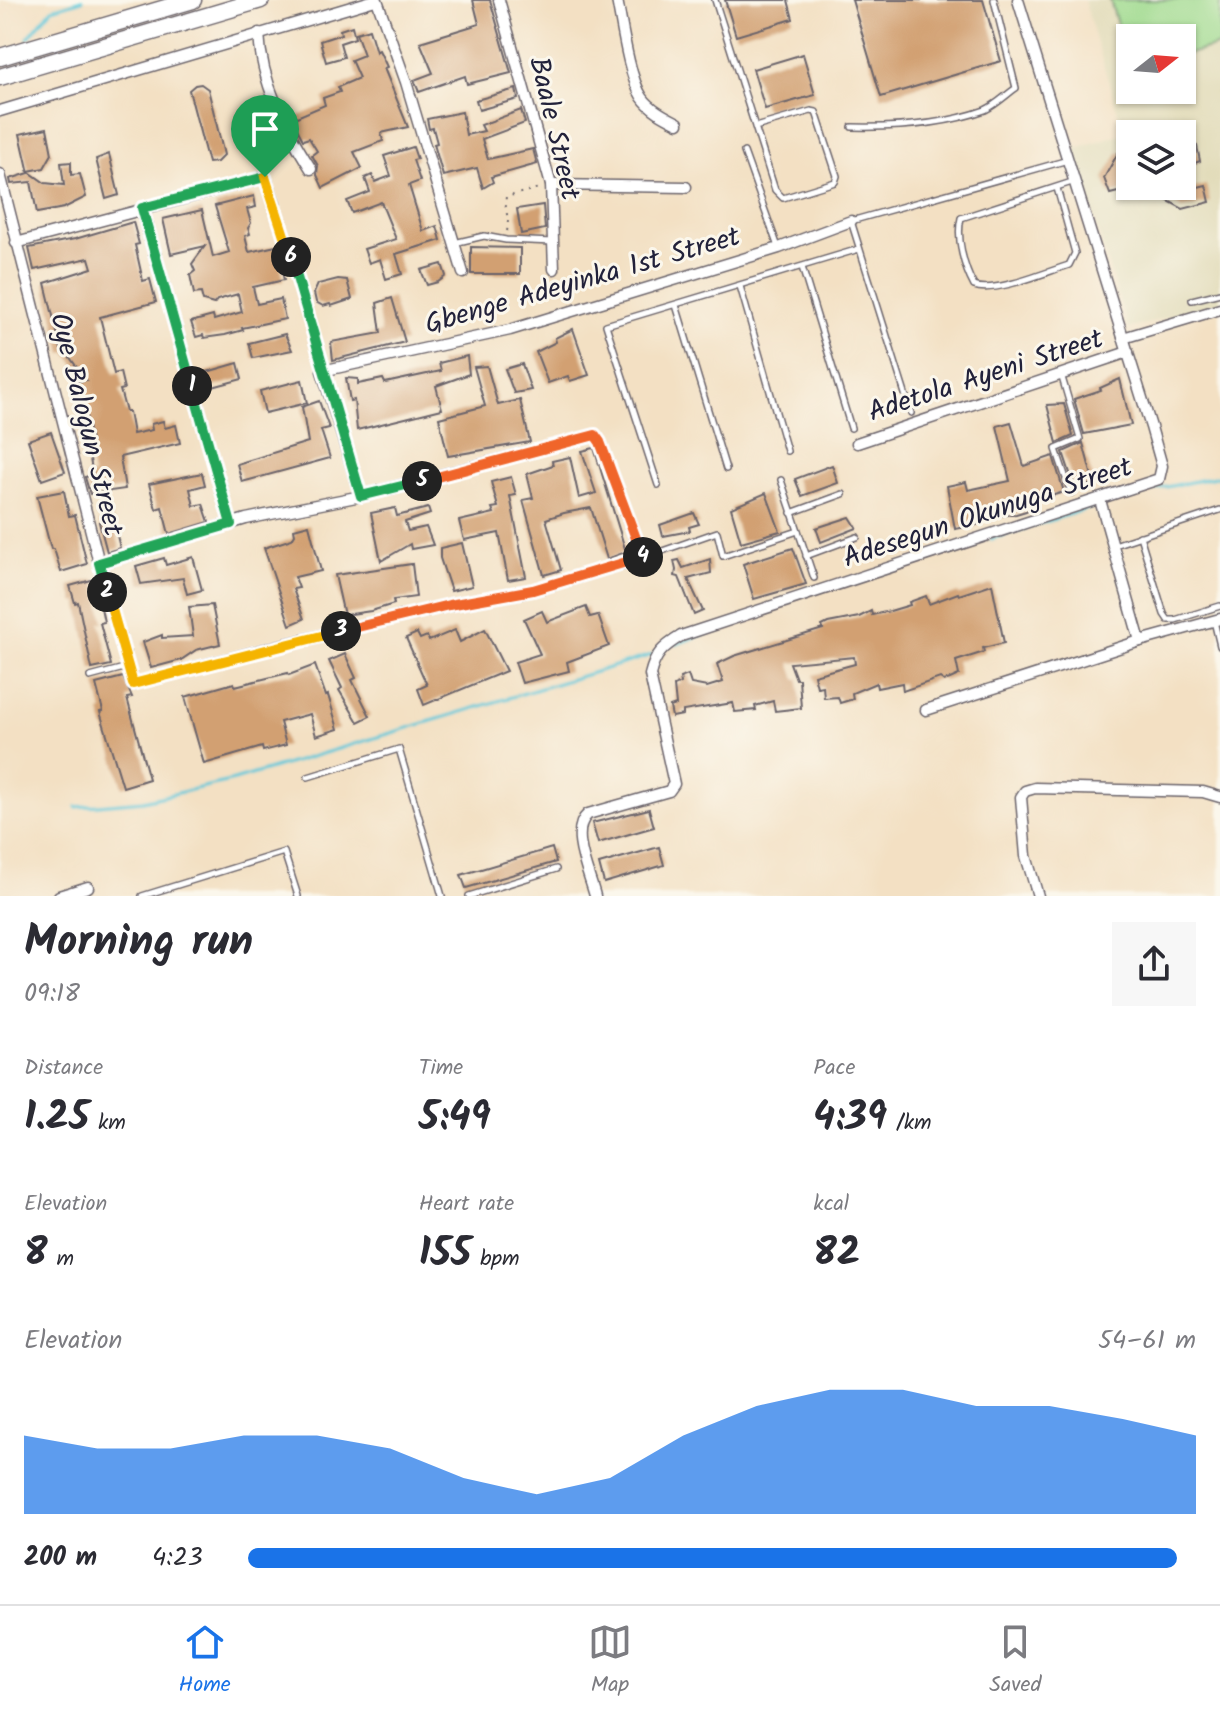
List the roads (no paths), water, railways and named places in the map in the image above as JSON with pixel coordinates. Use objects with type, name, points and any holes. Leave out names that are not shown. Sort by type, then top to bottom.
[{"type":"main road","points":[[0,57],[193,0]]},
{"type":"main road","points":[[0,77],[261,0]]},
{"type":"street","points":[[0,111],[376,0],[406,82],[463,273]]},
{"type":"street","name":"Baale Street","points":[[499,0],[551,185],[554,269]]},
{"type":"street","points":[[617,0],[631,66],[642,97],[661,114],[678,123]]},
{"type":"street","name":"Adesegun Okunuga Street","points":[[595,896],[581,846],[579,832],[582,820],[588,814],[669,791],[674,784],[650,675],[654,659],[662,648],[681,636],[1159,479],[1162,466],[1018,0]]},
{"type":"street","points":[[259,33],[264,69],[273,98],[311,169]]},
{"type":"street","name":"Oye Balogun Street","points":[[0,174],[133,684],[449,605],[533,590],[643,557]]},
{"type":"street","points":[[16,243],[265,177],[275,204]]},
{"type":"street","points":[[551,185],[686,187]]},
{"type":"street","points":[[142,208],[231,524]]},
{"type":"street","name":"Gbenge Adeyinka 1st Street","points":[[361,496],[322,371],[510,330],[779,248],[851,221]]},
{"type":"street","points":[[1123,338],[1220,309]]},
{"type":"street","name":"Adetola Ayeni Street","points":[[857,443],[1128,352]]},
{"type":"street","points":[[99,563],[246,519],[361,496],[595,435],[643,557]]},
{"type":"street","points":[[1100,500],[1140,641]]},
{"type":"street","points":[[926,710],[1140,641],[1217,620]]},
{"type":"street","points":[[1038,896],[1026,856],[1021,797],[1025,791],[1035,788],[1143,790],[1203,792],[1220,797]]},
{"type":"street","points":[[59,896],[88,887]]},
{"type":"lane","points":[[715,0],[755,127],[778,196],[783,198],[835,182],[837,176],[816,112],[755,127]]},
{"type":"lane","points":[[852,127],[896,127],[943,120],[987,109],[1016,88],[994,0]]},
{"type":"lane","points":[[744,152],[779,248]]},
{"type":"lane","points":[[911,413],[851,221],[1069,159]]},
{"type":"lane","points":[[1057,188],[1075,253],[1069,265],[996,287],[974,286],[958,229],[961,218],[1075,181]]},
{"type":"lane","points":[[454,243],[484,236],[554,242]]},
{"type":"lane","points":[[658,485],[606,325],[859,249]]},
{"type":"lane","points":[[802,267],[851,428]]},
{"type":"lane","points":[[740,286],[787,451]]},
{"type":"lane","points":[[1192,300],[1220,293]]},
{"type":"lane","points":[[676,305],[726,469]]},
{"type":"lane","points":[[1061,373],[1080,439],[1056,449],[1071,493]]},
{"type":"lane","points":[[781,480],[814,578]]},
{"type":"lane","points":[[791,513],[843,494]]},
{"type":"lane","points":[[1113,545],[1220,510]]},
{"type":"lane","points":[[643,557],[717,532],[723,556],[798,531]]},
{"type":"lane","points":[[1140,536],[1168,620],[1220,606]]},
{"type":"lane","points":[[806,556],[857,537]]},
{"type":"lane","points":[[1217,620],[1220,646]]},
{"type":"lane","points":[[90,677],[129,666]]},
{"type":"lane","points":[[308,777],[399,749],[442,896]]},
{"type":"lane","points":[[142,896],[284,852],[298,896]]},
{"type":"lane","points":[[469,896],[556,869]]},
{"type":"waterway","points":[[28,38],[52,9],[82,0]]},
{"type":"waterway","points":[[1152,490],[1220,476]]},
{"type":"waterway","points":[[991,539],[1134,494]]},
{"type":"waterway","points":[[677,644],[711,631]]},
{"type":"waterway","points":[[76,807],[143,801],[234,780],[652,655]]}]
